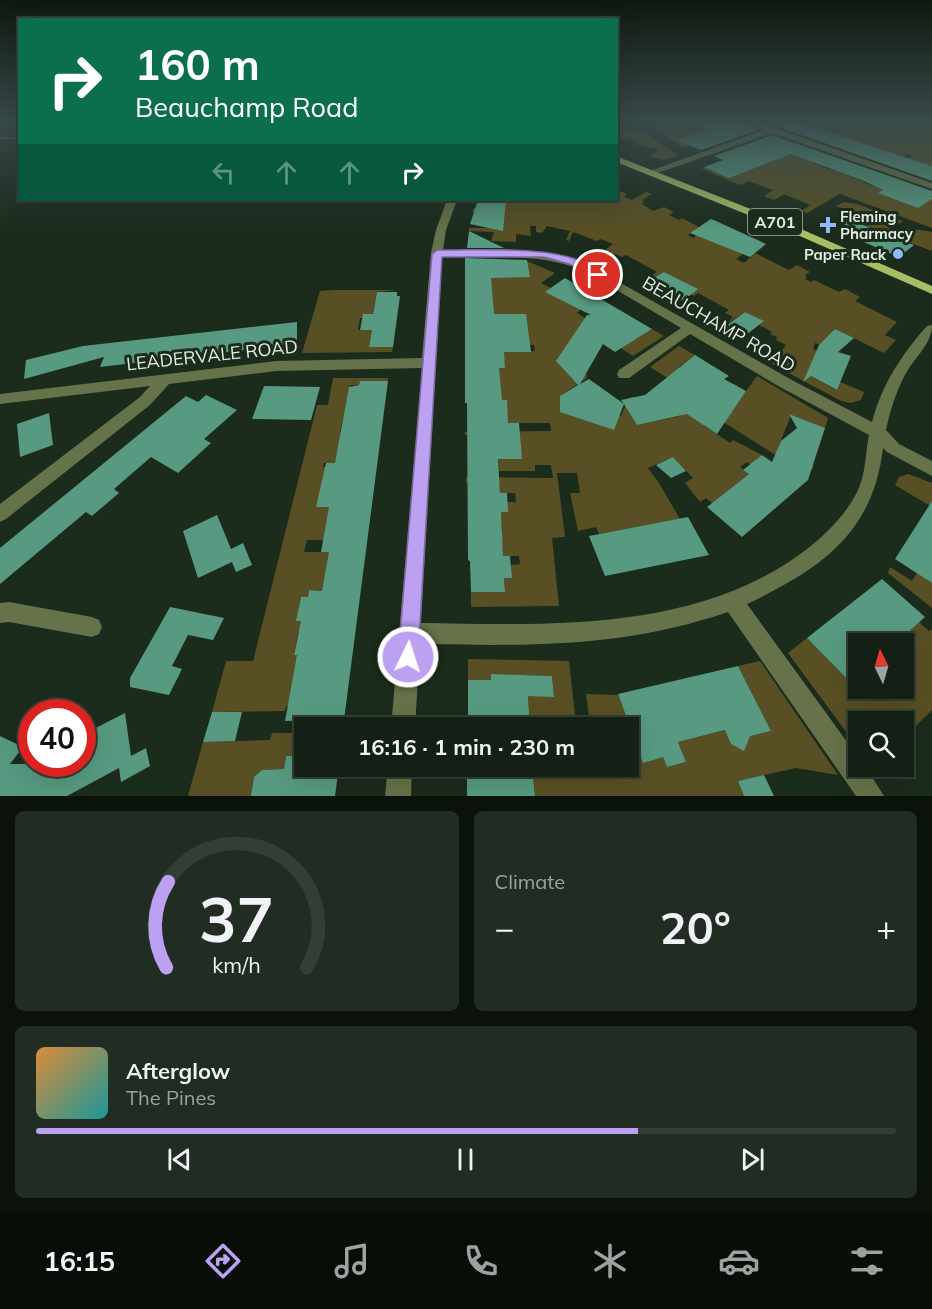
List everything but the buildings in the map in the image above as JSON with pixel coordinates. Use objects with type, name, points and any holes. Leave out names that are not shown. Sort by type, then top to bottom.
[{"type":"main road","name":"A701","points":[[618,160],[790,228],[932,290]]},
{"type":"street","points":[[652,172],[694,157]]},
{"type":"street","points":[[850,157],[932,186]]},
{"type":"street","points":[[404,717],[437,254],[441,230],[452,201]]},
{"type":"street","name":"BEAUCHAMP ROAD","points":[[437,254],[531,253],[559,257],[585,267],[825,405],[878,432],[893,448],[932,469]]},
{"type":"street","points":[[624,374],[690,328]]},
{"type":"street","points":[[410,633],[538,634],[619,630],[686,617],[733,602],[793,570],[824,549],[838,533],[865,492],[889,389],[909,354],[932,329]]},
{"type":"street","name":"LEADERVALE ROAD","points":[[0,399],[302,364],[429,363]]},
{"type":"street","points":[[0,514],[146,401],[164,380]]},
{"type":"street","points":[[733,602],[871,796]]},
{"type":"street","points":[[0,613],[9,612],[92,627]]},
{"type":"street","points":[[398,796],[399,777]]},
{"type":"shaded area","points":[[653,157],[674,157],[662,160]]},
{"type":"shaded area","points":[[779,157],[799,157],[807,160],[816,157],[813,163],[834,171],[844,166],[841,173],[862,181],[873,176],[863,182],[883,190],[879,193],[932,199],[932,228],[840,194],[807,213],[801,211],[810,205],[784,194],[774,200],[764,196],[773,190],[749,181],[739,185],[701,168],[755,160],[765,164]]},
{"type":"shaded area","points":[[881,157],[902,157],[892,162]]},
{"type":"shaded area","points":[[932,157],[932,171],[931,166],[909,159]]},
{"type":"shaded area","points":[[618,192],[627,194],[624,197],[632,200],[646,192],[652,194],[642,200],[644,202],[642,204],[653,211],[664,207],[674,212],[669,215],[679,220],[682,218],[699,227],[688,235],[693,238],[697,235],[739,248],[754,239],[760,241],[736,259],[744,263],[755,253],[789,270],[797,265],[810,272],[805,275],[807,277],[805,279],[811,282],[814,280],[839,292],[845,289],[860,297],[855,301],[897,322],[885,335],[896,340],[884,353],[835,329],[820,345],[815,343],[813,349],[817,351],[807,374],[836,390],[840,382],[864,392],[861,400],[851,403],[841,401],[772,364],[786,345],[776,340],[777,337],[770,334],[772,332],[759,325],[763,321],[745,312],[726,324],[733,317],[725,313],[729,310],[698,293],[694,296],[687,292],[687,284],[664,272],[647,282],[644,280],[657,272],[626,255],[622,257],[615,254],[607,258],[599,255],[613,244],[573,232],[569,241],[566,240],[570,231],[547,226],[542,233],[536,232],[536,226],[530,226],[531,236],[516,234],[516,242],[491,241],[494,232],[469,231],[469,228],[491,228],[492,213],[472,212],[474,208],[494,210],[506,201],[618,201]]},
{"type":"shaded area","points":[[844,202],[857,204],[903,221],[885,233],[846,217],[852,213],[836,206]]},
{"type":"shaded area","points":[[908,228],[932,232],[932,251],[892,236]]},
{"type":"shaded area","points":[[527,261],[555,273],[541,283],[551,288],[546,292],[561,299],[580,286],[588,291],[570,302],[581,309],[577,313],[585,318],[601,309],[636,339],[652,329],[664,336],[633,356],[607,339],[568,374],[572,379],[586,373],[587,378],[560,396],[560,401],[571,410],[621,416],[629,398],[633,397],[643,414],[630,413],[637,425],[680,416],[682,387],[650,367],[679,346],[695,355],[679,367],[721,394],[734,384],[738,386],[738,402],[757,376],[828,418],[825,428],[791,415],[778,448],[813,463],[813,469],[791,456],[785,461],[712,415],[703,425],[730,443],[733,440],[762,455],[757,459],[762,463],[756,468],[747,462],[740,467],[749,474],[712,503],[706,498],[700,502],[685,483],[693,478],[673,457],[648,468],[680,519],[599,534],[596,527],[578,531],[570,493],[580,493],[577,473],[557,473],[565,537],[552,538],[559,606],[471,607],[471,592],[505,592],[504,578],[511,578],[511,565],[520,564],[519,556],[503,556],[502,542],[479,535],[502,535],[501,512],[507,502],[516,502],[515,493],[500,493],[499,483],[466,483],[466,477],[553,478],[551,465],[535,465],[535,471],[499,471],[497,435],[465,435],[465,432],[551,431],[550,423],[495,423],[507,405],[507,400],[494,400],[499,368],[505,368],[505,363],[493,362],[467,352],[535,351],[534,345],[520,345],[525,314],[514,314],[514,318],[492,319],[490,265]]},
{"type":"shaded area","points":[[397,290],[377,292],[372,316],[397,316],[397,318],[360,318],[358,330],[372,330],[369,347],[393,347],[392,352],[302,353],[320,291]]},
{"type":"shaded area","points":[[333,378],[388,378],[388,381],[360,381],[359,385],[350,385],[340,433],[381,433],[381,436],[336,459],[335,463],[324,463],[323,467],[377,467],[316,507],[338,507],[332,540],[307,540],[304,552],[365,552],[322,591],[309,590],[308,597],[301,597],[299,605],[317,632],[298,632],[294,654],[313,654],[302,705],[286,706],[285,711],[212,712],[226,661],[253,661],[317,405],[328,405]]},
{"type":"shaded area","points":[[908,474],[932,483],[932,507],[895,485],[899,477]]},
{"type":"shaded area","points":[[890,567],[912,581],[917,573],[932,583],[932,608],[888,573]]},
{"type":"shaded area","points":[[919,622],[929,631],[932,629],[932,710],[914,728],[914,711],[848,711],[848,734],[788,653],[807,638],[848,680],[848,699],[914,699],[914,633],[906,633]]},
{"type":"shaded area","points":[[468,659],[569,661],[575,717],[529,717],[528,696],[554,696],[552,676],[491,674],[491,680],[468,680]]},
{"type":"shaded area","points":[[760,661],[838,775],[796,768],[738,781],[744,796],[535,796],[533,777],[639,777],[639,751],[643,762],[659,747],[667,767],[686,762],[678,742],[742,726],[760,734],[771,731],[738,666]]},
{"type":"shaded area","points":[[586,694],[618,695],[626,717],[589,717]]},
{"type":"shaded area","points":[[272,733],[294,733],[294,755],[286,756],[284,769],[262,770],[254,777],[252,791],[255,796],[188,796],[203,742],[270,740]]},
{"type":"place","name":"Fleming Pharmacy","points":[[828,225]]},
{"type":"place","name":"Paper Rack","points":[[898,254]]},
{"type":"route","points":[[408,657],[437,254],[544,254],[585,267],[598,275]]}]
